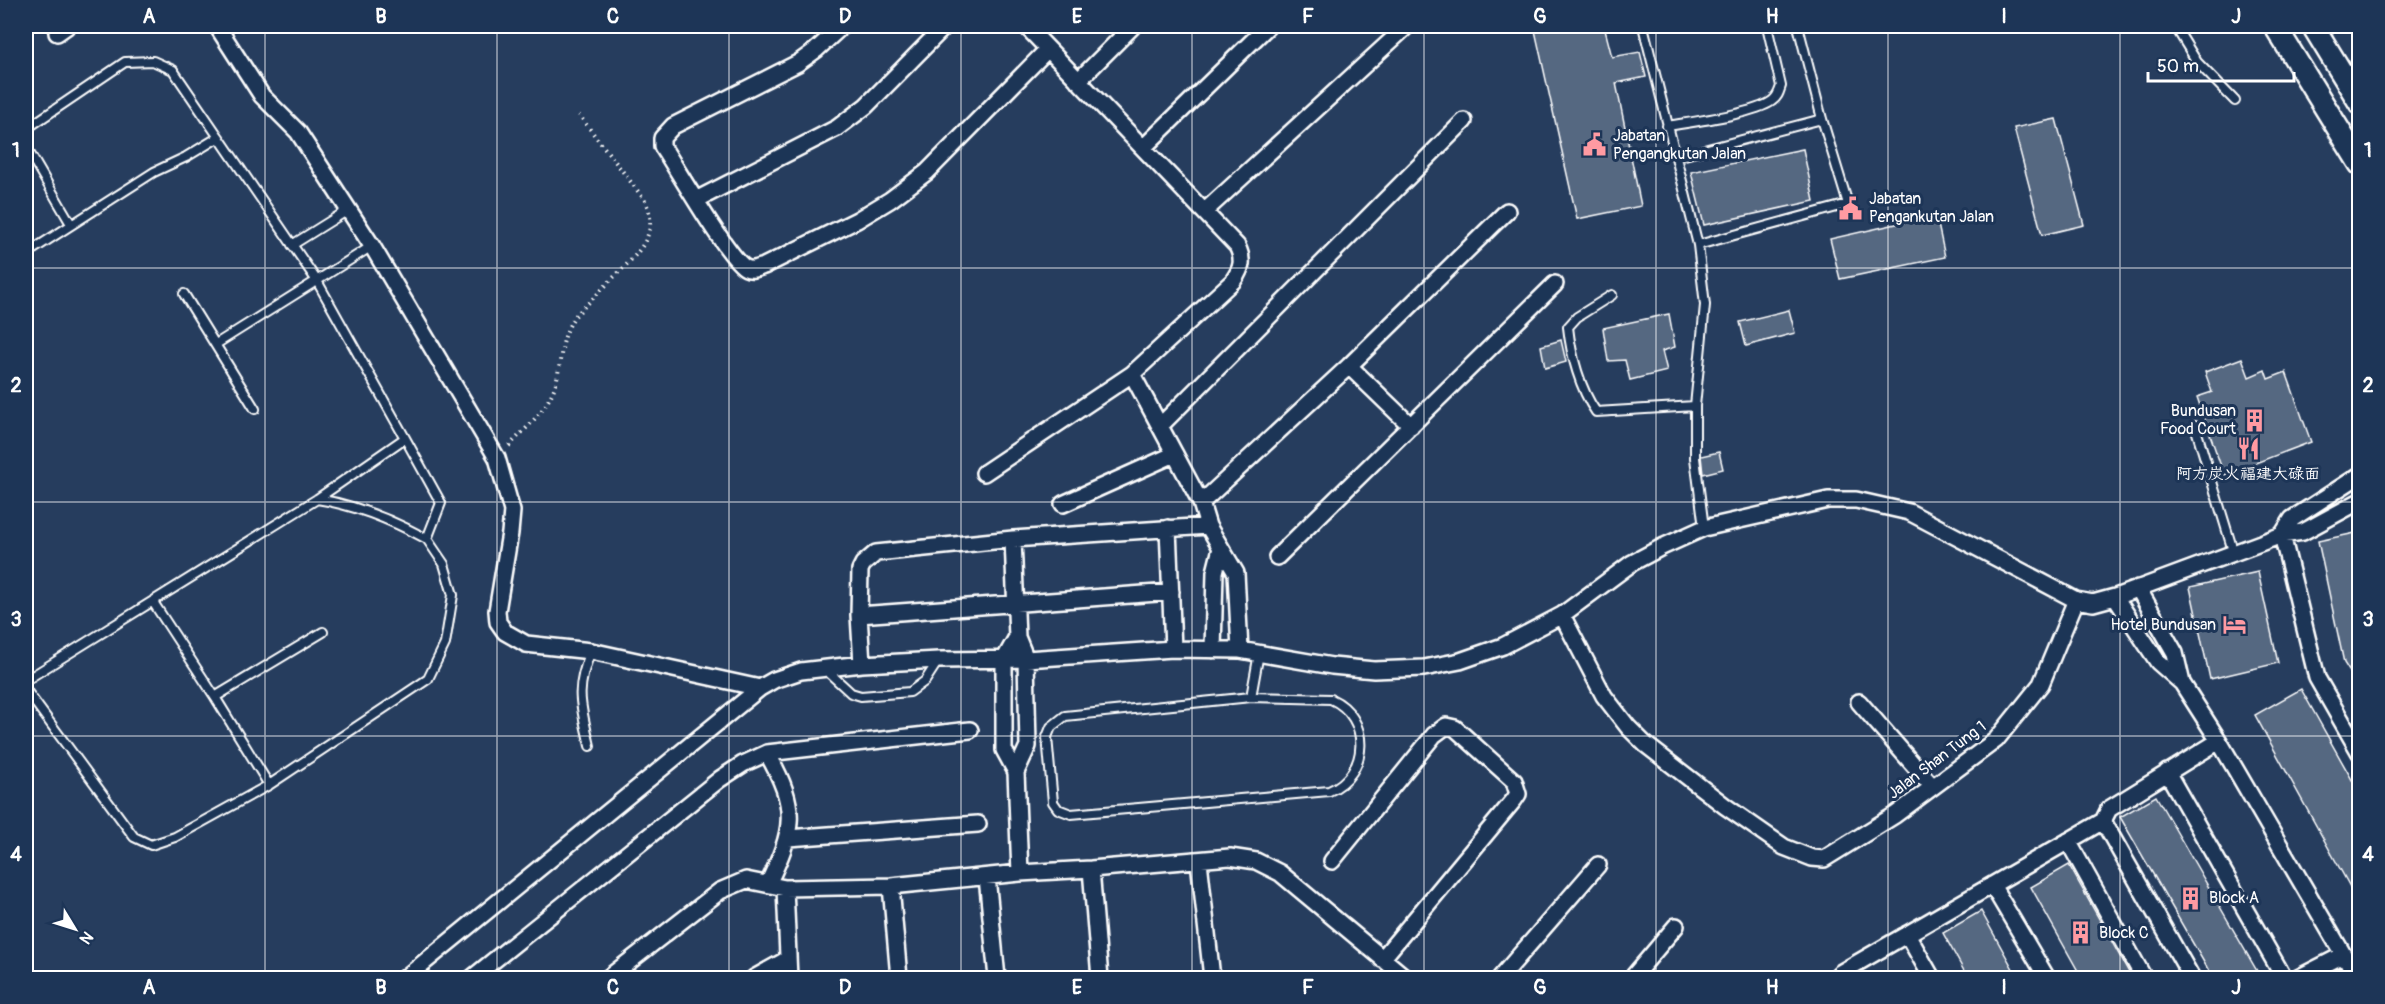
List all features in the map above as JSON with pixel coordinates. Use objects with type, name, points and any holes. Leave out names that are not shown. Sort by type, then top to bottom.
[{"type":"main road","points":[[2275,26],[2360,164]]},
{"type":"main road","points":[[2313,26],[2360,103]]},
{"type":"street","points":[[217,26],[262,96],[298,132],[372,246],[497,458],[512,511],[497,611],[498,622],[505,632],[526,644],[591,651],[760,688]]},
{"type":"street","points":[[842,26],[798,63],[673,126],[662,138],[662,146],[696,200],[738,262],[746,268],[753,270],[764,266],[857,220],[890,200],[927,172],[1048,49]]},
{"type":"street","points":[[696,200],[837,128],[866,106],[945,26]]},
{"type":"street","points":[[984,472],[1132,374],[1233,281],[1239,272],[1242,256],[1237,246],[1026,26]]},
{"type":"street","points":[[1078,81],[1133,26]]},
{"type":"street","points":[[1144,147],[1268,26]]},
{"type":"street","points":[[1204,211],[1407,26]]},
{"type":"street","points":[[1160,426],[1464,122]]},
{"type":"street","points":[[1201,503],[1349,366],[1507,211]]},
{"type":"street","points":[[1277,557],[1555,284]]},
{"type":"street","points":[[1349,366],[1411,426]]},
{"type":"street","points":[[1132,374],[1201,503],[1208,526],[1236,573],[1240,650]]},
{"type":"street","points":[[1063,504],[1174,454]]},
{"type":"street","points":[[2359,749],[2316,678],[2282,536],[2292,519],[2360,475]]},
{"type":"street","points":[[405,978],[760,688],[774,680],[801,671],[862,664],[939,660],[1004,660],[1173,649],[1240,650],[1332,666],[1374,670],[1424,668],[1460,661],[1503,646],[1562,615],[1632,563],[1704,528],[1828,501],[1856,501],[1909,512],[2076,600],[2093,603],[2282,536],[2303,532],[2360,501]]},
{"type":"street","points":[[862,664],[859,615],[860,570],[863,564],[876,553],[1013,539],[1208,526]]},
{"type":"street","points":[[1168,528],[1173,649]]},
{"type":"street","points":[[1013,539],[1017,638],[1026,658],[1028,746],[1016,772]]},
{"type":"street","points":[[1214,650],[1215,572],[1221,548]]},
{"type":"street","points":[[2138,588],[2175,653],[2182,683]]},
{"type":"street","points":[[859,615],[1171,592]]},
{"type":"street","points":[[2115,597],[2158,662],[2182,683],[2219,741],[2357,978]]},
{"type":"street","name":"Jalan Shan Tung 1","points":[[1562,615],[1604,696],[1628,727],[1645,744],[1725,806],[1784,847],[1812,858],[1824,859],[1895,815],[1996,740],[2041,684],[2076,600]]},
{"type":"street","points":[[1017,638],[1004,660],[1004,750],[1016,772],[1020,873]]},
{"type":"street","points":[[1859,702],[1932,786]]},
{"type":"street","points":[[1332,861],[1434,735],[1446,726],[1455,728],[1514,781],[1518,794],[1514,800],[1382,959]]},
{"type":"street","points":[[472,978],[720,779],[743,764],[767,753],[970,730]]},
{"type":"street","points":[[1834,978],[1840,972],[2103,821],[2109,809],[2219,741]]},
{"type":"street","points":[[767,753],[778,772],[786,794],[790,822],[788,838],[768,885]]},
{"type":"street","points":[[2167,772],[2284,978]]},
{"type":"street","points":[[2103,821],[2192,978]]},
{"type":"street","points":[[788,838],[978,825]]},
{"type":"street","points":[[2068,841],[2144,978]]},
{"type":"street","points":[[608,978],[720,891],[734,883],[746,880],[785,888],[891,886],[1020,873],[1230,857],[1256,861],[1281,873],[1406,978]]},
{"type":"street","points":[[1199,861],[1212,978]]},
{"type":"street","points":[[1500,978],[1598,865]]},
{"type":"street","points":[[1091,869],[1100,978]]},
{"type":"street","points":[[987,877],[996,978]]},
{"type":"street","points":[[1992,885],[2047,978]]},
{"type":"street","points":[[891,886],[899,978]]},
{"type":"street","points":[[785,888],[789,978]]},
{"type":"street","points":[[1632,978],[1676,926]]},
{"type":"street","points":[[1907,934],[1932,978]]},
{"type":"street","points":[[2298,978],[2343,955]]},
{"type":"street","points":[[754,978],[788,959]]},
{"type":"lane","points":[[1643,26],[1698,245],[1705,305],[1695,405],[1695,458],[1704,528]]},
{"type":"lane","points":[[1667,126],[1742,111],[1773,101],[1779,94],[1781,86],[1767,26]]},
{"type":"lane","points":[[1698,245],[1848,204],[1822,119],[1798,26]]},
{"type":"lane","points":[[2175,26],[2197,62],[2235,101]]},
{"type":"lane","points":[[26,129],[125,62],[153,61],[173,70],[317,281],[441,503],[427,539]]},
{"type":"lane","points":[[1677,158],[1822,119]]},
{"type":"lane","points":[[26,254],[154,172],[186,157],[219,137]]},
{"type":"lane","points":[[26,147],[71,224]]},
{"type":"lane","points":[[291,244],[348,210]]},
{"type":"lane","points":[[216,344],[372,246]]},
{"type":"lane","points":[[184,294],[255,409]]},
{"type":"lane","points":[[1612,295],[1577,317],[1568,327],[1587,400],[1596,412],[1695,405]]},
{"type":"lane","points":[[2195,426],[2234,554]]},
{"type":"lane","points":[[26,680],[317,499],[405,438]]},
{"type":"lane","points":[[26,690],[134,837],[151,846],[175,837],[269,785],[428,679],[445,644],[453,595],[444,564],[427,539],[395,522],[346,504],[317,499]]},
{"type":"lane","points":[[153,602],[269,785]]},
{"type":"lane","points":[[215,697],[323,632]]},
{"type":"lane","points":[[590,746],[579,696],[582,673],[591,651]]},
{"type":"lane","points":[[1251,697],[1258,653]]},
{"type":"lane","points":[[825,668],[851,693],[861,696],[910,692],[925,681],[939,660]]},
{"type":"lane","points":[[1251,697],[1331,699],[1342,704],[1359,728],[1360,738],[1356,765],[1348,778],[1339,787],[1329,791],[1071,814],[1058,809],[1053,802],[1047,737],[1051,727],[1065,716],[1251,697]]},
{"type":"path","points":[[497,458],[537,418],[548,401],[556,384],[562,342],[567,327],[575,316],[641,251],[650,230],[650,210],[644,199],[579,115]]},
{"type":"building","name":"Jabatan Pengangkutan Jalan","points":[[1534,26],[1604,26],[1612,57],[1640,52],[1646,77],[1616,83],[1641,206],[1577,219]]},
{"type":"building","points":[[2056,119],[2084,225],[2042,235],[2014,128]]},
{"type":"building","points":[[1803,149],[1814,201],[1704,225],[1691,172]]},
{"type":"building","points":[[1936,215],[1945,257],[1840,279],[1830,239]]},
{"type":"building","points":[[1789,310],[1795,333],[1746,346],[1740,322]]},
{"type":"building","points":[[1669,314],[1675,347],[1662,351],[1667,371],[1630,380],[1625,360],[1608,361],[1603,328]]},
{"type":"building","points":[[1561,340],[1566,362],[1545,368],[1541,346]]},
{"type":"building","name":"Bundusan Food Court","points":[[2242,358],[2249,377],[2265,370],[2268,379],[2286,372],[2311,442],[2224,475],[2197,397],[2212,392],[2205,372]]},
{"type":"building","points":[[1719,452],[1723,469],[1703,474],[1701,456]]},
{"type":"building","points":[[2360,532],[2360,688],[2344,663],[2318,541]]},
{"type":"building","name":"Hotel Bundusan","points":[[2258,572],[2278,663],[2210,679],[2190,587]]},
{"type":"building","points":[[2301,689],[2360,794],[2360,905],[2255,715]]},
{"type":"building","name":"Block A","points":[[2156,796],[2261,978],[2213,978],[2120,817]]},
{"type":"building","name":"Block C","points":[[2069,865],[2132,978],[2082,978],[2031,887]]},
{"type":"building","points":[[1981,911],[2018,978],[1968,978],[1943,933]]},
{"type":"place","name":"Jabatan Pengangkutan Jalan","points":[[1595,145]]},
{"type":"place","name":"Jabatan Pengankutan Jalan","points":[[1851,208]]},
{"type":"place","name":"Bundusan Food Court","points":[[2254,420]]},
{"type":"place","name":"阿方炭火福建大碌面","points":[[2248,449]]},
{"type":"place","name":"Hotel Bundusan","points":[[2234,625]]},
{"type":"place","name":"Block A","points":[[2191,898]]},
{"type":"place","name":"Block C","points":[[2081,933]]}]
